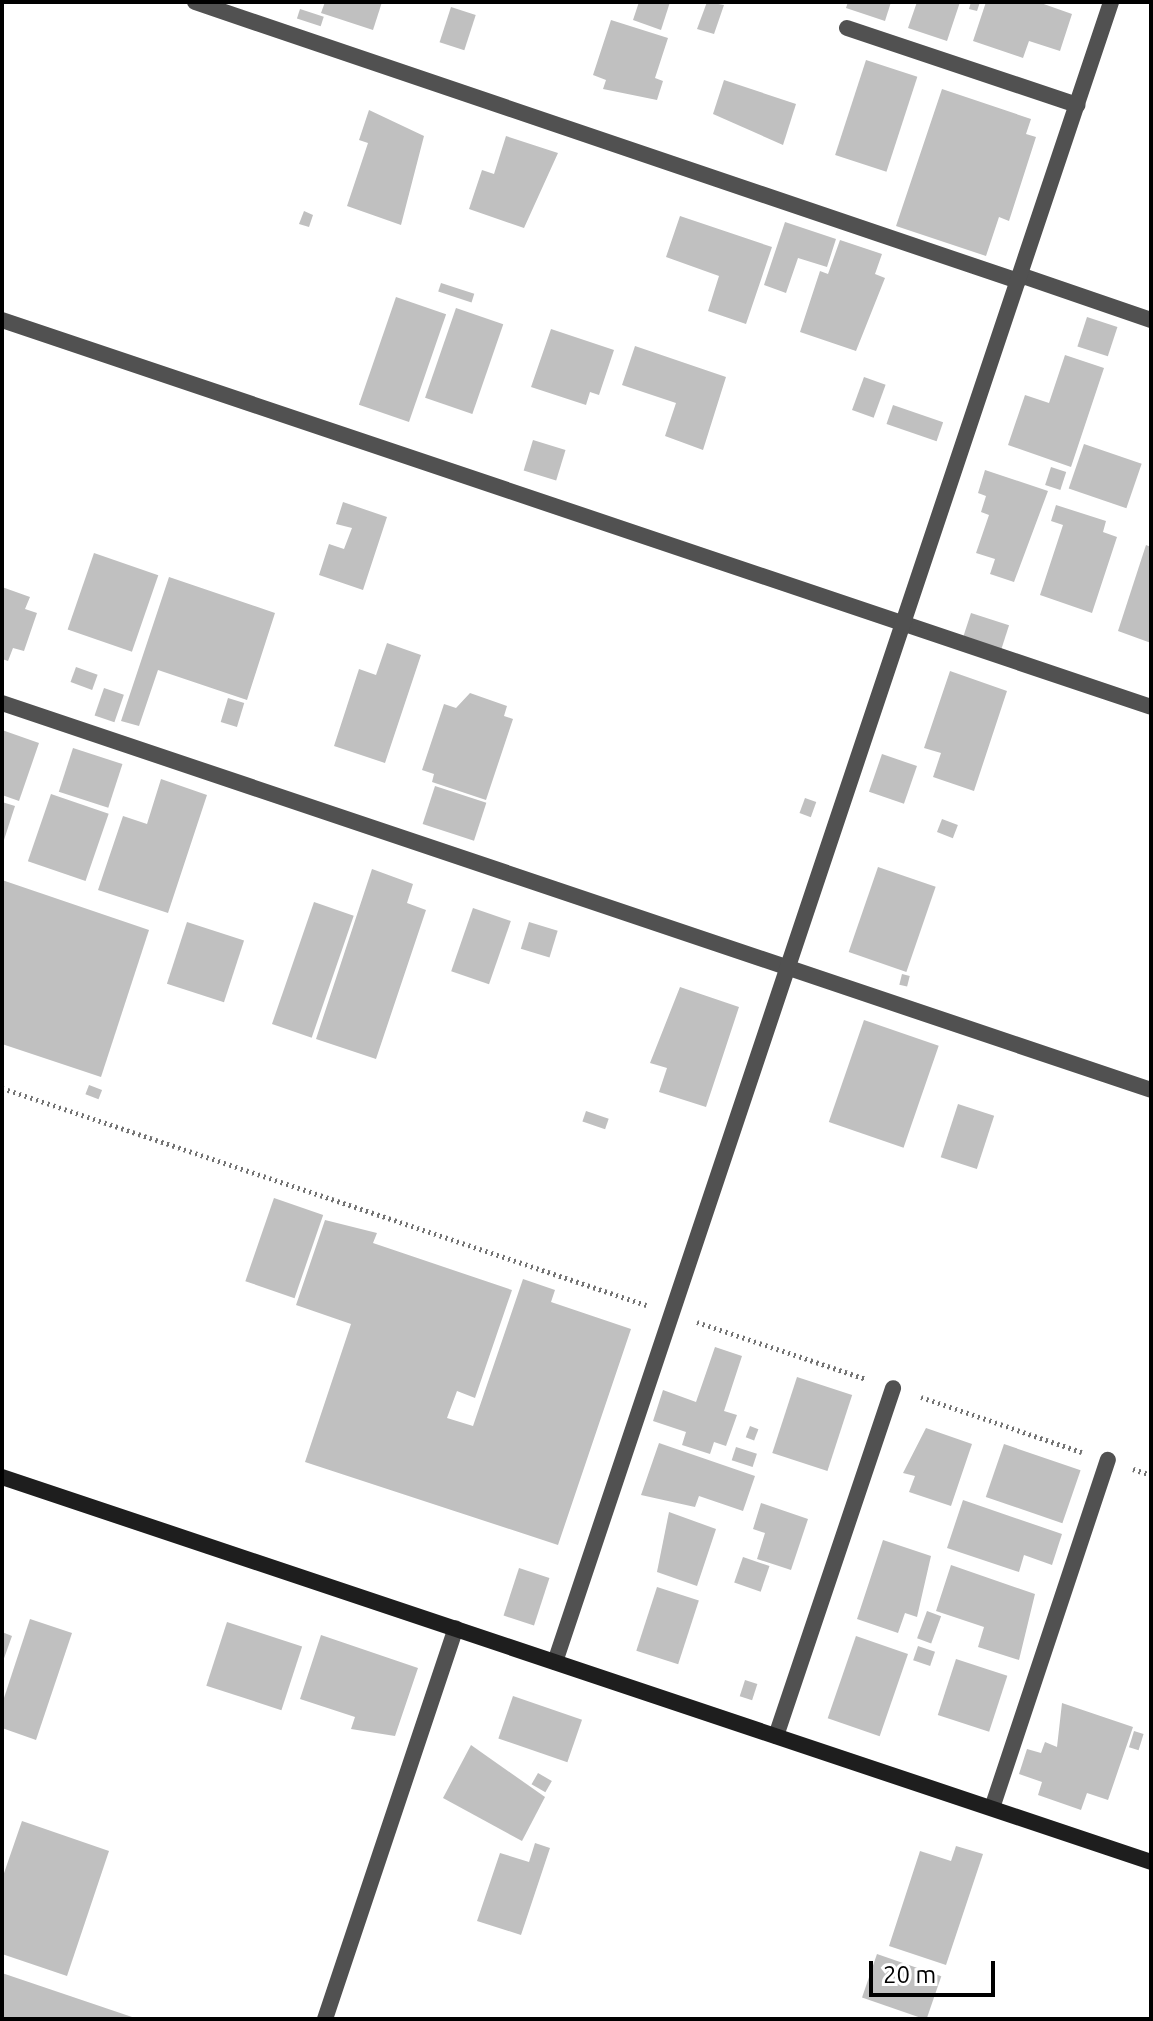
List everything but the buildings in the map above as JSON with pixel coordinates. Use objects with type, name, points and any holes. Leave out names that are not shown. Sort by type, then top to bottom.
[{"type":"street","points":[[195,2],[1151,320]]},
{"type":"street","points":[[555,1662],[1111,2]]},
{"type":"street","points":[[847,28],[1077,105]]},
{"type":"street","points":[[2,320],[1151,707]]},
{"type":"street","points":[[2,703],[1151,1090]]},
{"type":"street","points":[[776,1736],[893,1388]]},
{"type":"street","points":[[992,1808],[1108,1460]]},
{"type":"street","points":[[2,1477],[1151,1862]]},
{"type":"street","points":[[325,2019],[456,1628]]},
{"type":"path","points":[[2,1088],[1151,1475]]}]
